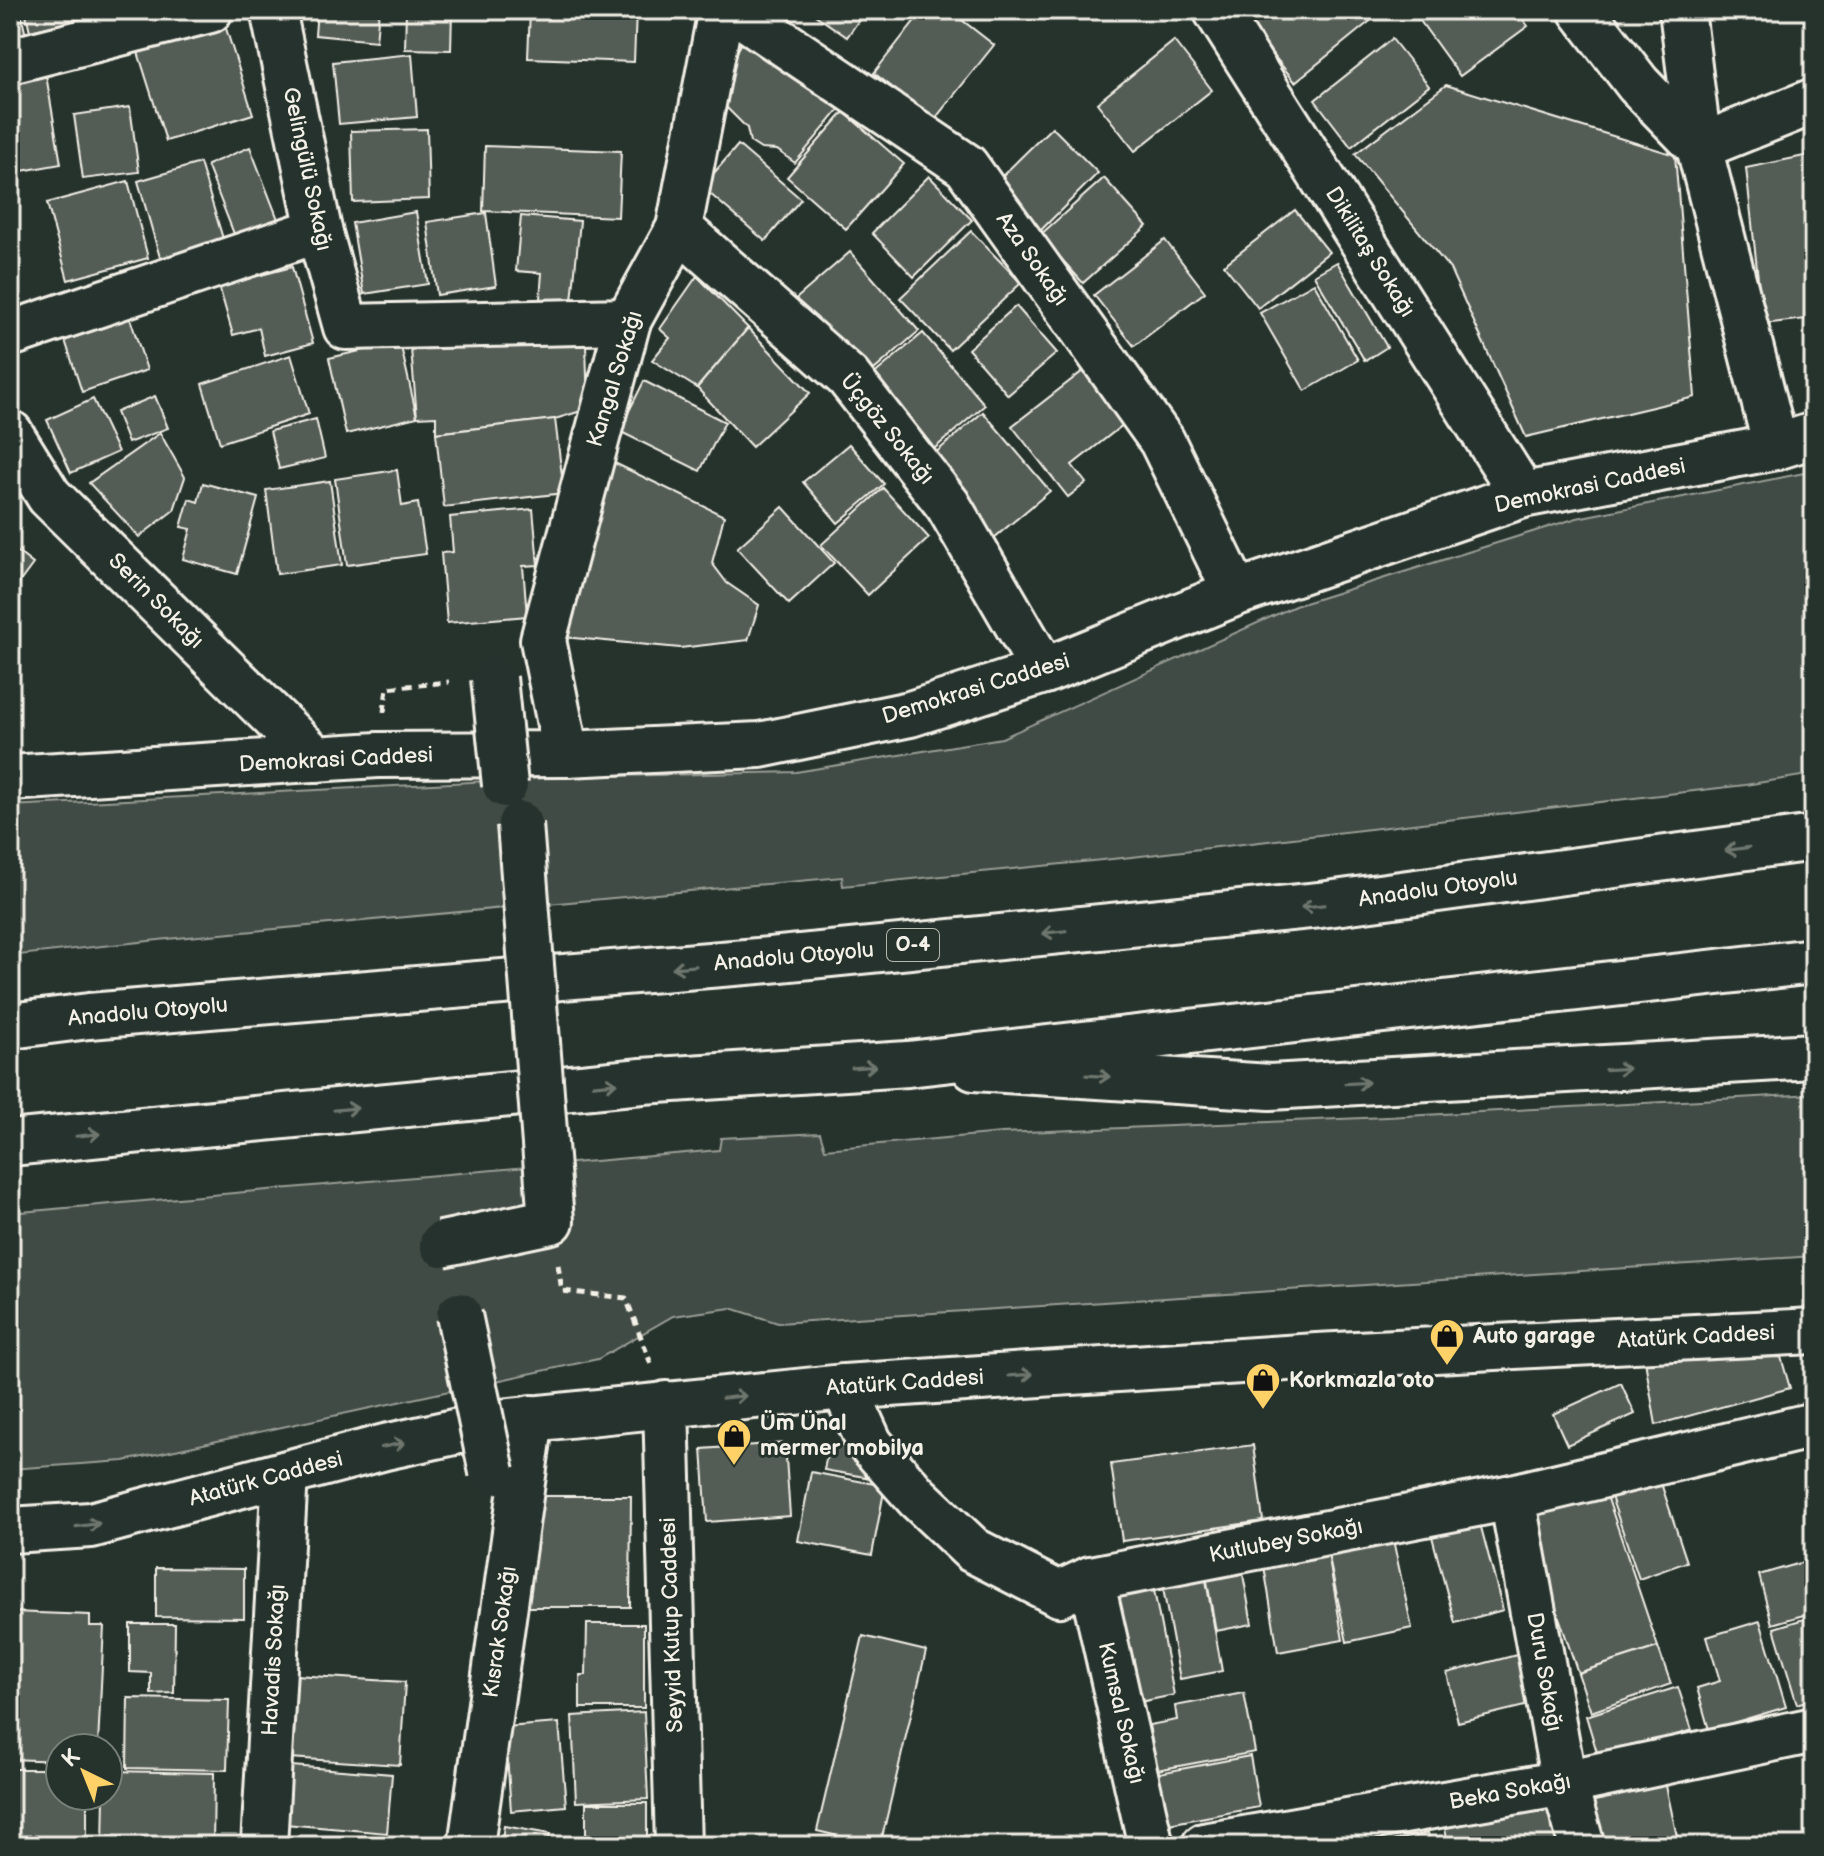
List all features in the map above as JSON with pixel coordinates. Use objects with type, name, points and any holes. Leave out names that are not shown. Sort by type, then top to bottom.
[{"type":"main road","points":[[10,61],[210,10]]},
{"type":"main road","name":"Gelingülü Sokağı","points":[[273,10],[319,230],[346,327],[628,321]]},
{"type":"main road","name":"Kangal Sokağı","points":[[566,754],[543,640],[628,321],[679,228],[721,10]]},
{"type":"main road","name":"Aza Sokağı","points":[[734,10],[966,166],[1162,441],[1236,593]]},
{"type":"main road","points":[[1581,10],[1638,84],[1699,147]]},
{"type":"main road","points":[[1682,10],[1699,147],[1795,441]]},
{"type":"main road","name":"Dikilitaş Sokağı","points":[[1219,11],[1523,495]]},
{"type":"main road","points":[[1699,147],[1814,101]]},
{"type":"main road","name":"Üçgöz Sokağı","points":[[679,228],[848,377],[948,505],[1044,671]]},
{"type":"main road","points":[[10,334],[319,230]]},
{"type":"main road","name":"Serin Sokağı","points":[[10,433],[49,496],[316,759]]},
{"type":"main road","name":"Demokrasi Caddesi","points":[[10,778],[378,755],[566,754],[760,745],[910,714],[1044,671],[1236,593],[1523,495],[1795,441]]},
{"type":"main road","points":[[442,1244],[551,1221],[520,824],[507,805],[494,678]]},
{"type":"main road","name":"Anadolu Otoyolu","points":[[10,1026],[89,1016],[770,960],[1320,905],[1814,838]]},
{"type":"main road","points":[[10,1143],[642,1081],[908,1064],[1814,961]]},
{"type":"main road","points":[[908,1064],[1270,1087],[1814,1056]]},
{"type":"main road","points":[[459,1315],[492,1472]]},
{"type":"main road","name":"Atatürk Caddesi","points":[[10,1530],[91,1525],[385,1447],[531,1418],[844,1387],[1317,1356],[1814,1331]]},
{"type":"main road","name":"Kutlubey Sokağı","points":[[844,1387],[870,1444],[917,1497],[973,1550],[1059,1594],[1091,1579],[1512,1497],[1814,1425]]},
{"type":"main road","name":"Seyyid Kutup Caddesi","points":[[666,1404],[678,1846]]},
{"type":"main road","name":"Kısrak Sokağı","points":[[471,1846],[531,1418]]},
{"type":"main road","name":"Havadis Sokağı","points":[[264,1846],[285,1474]]},
{"type":"main road","name":"Duru Sokağı","points":[[1512,1497],[1564,1783],[1582,1846]]},
{"type":"main road","name":"Kumsal Sokağı","points":[[1091,1579],[1151,1846]]},
{"type":"main road","name":"Beka Sokağı","points":[[1204,1846],[1564,1783],[1814,1730]]},
{"type":"path","points":[[387,688],[494,678]]},
{"type":"path","points":[[562,1291],[626,1298],[666,1404]]},
{"type":"shaded area","points":[[1814,471],[1814,774],[1745,785],[1132,857],[843,886],[842,877],[10,956],[10,806],[565,777],[796,772],[1002,738],[1295,606],[1577,518]]},
{"type":"shaded area","points":[[1814,1094],[1814,1256],[778,1323],[731,1308],[673,1316],[598,1359],[124,1461],[10,1469],[10,1213],[719,1150],[721,1138],[820,1133],[825,1149],[1001,1133],[1387,1117]]},
{"type":"building","points":[[10,10],[20,10],[27,40],[10,44]]},
{"type":"building","points":[[25,10],[96,10],[97,16],[30,31]]},
{"type":"building","points":[[317,10],[379,10],[376,41],[315,35]]},
{"type":"building","points":[[406,10],[452,10],[451,50],[405,49]]},
{"type":"building","points":[[530,10],[636,10],[634,62],[528,58]]},
{"type":"building","points":[[808,10],[866,10],[847,37]]},
{"type":"building","points":[[923,10],[949,10],[994,45],[934,120],[874,73]]},
{"type":"building","points":[[1246,10],[1367,10],[1374,18],[1295,82],[1240,14]]},
{"type":"building","points":[[1429,10],[1516,10],[1528,26],[1460,76],[1418,18]]},
{"type":"building","points":[[224,22],[253,114],[166,141],[137,49]]},
{"type":"building","points":[[749,28],[844,104],[795,163],[777,150],[761,149],[750,142],[747,128],[715,96]]},
{"type":"building","points":[[1392,39],[1429,86],[1351,147],[1315,100]]},
{"type":"building","points":[[1174,41],[1212,90],[1135,151],[1097,103]]},
{"type":"building","points":[[412,54],[417,117],[339,124],[333,62]]},
{"type":"building","points":[[45,69],[61,164],[10,173],[10,76]]},
{"type":"building","points":[[1446,85],[1675,155],[1695,397],[1526,437],[1450,269],[1355,154]]},
{"type":"building","points":[[130,107],[139,172],[83,179],[74,115]]},
{"type":"building","points":[[844,112],[904,164],[846,229],[787,177]]},
{"type":"building","points":[[1052,127],[1098,173],[1041,230],[995,183]]},
{"type":"building","points":[[427,129],[429,199],[353,202],[351,131]]},
{"type":"building","points":[[738,145],[801,199],[765,241],[702,187]]},
{"type":"building","points":[[485,146],[621,151],[618,217],[483,211]]},
{"type":"building","points":[[250,147],[279,222],[236,239],[207,165]]},
{"type":"building","points":[[1814,154],[1814,318],[1763,324],[1746,168]]},
{"type":"building","points":[[200,163],[224,242],[161,261],[138,181]]},
{"type":"building","points":[[929,176],[972,220],[914,277],[872,233]]},
{"type":"building","points":[[1104,178],[1147,226],[1083,283],[1040,235]]},
{"type":"building","points":[[128,181],[148,258],[68,280],[47,203]]},
{"type":"building","points":[[1295,210],[1329,252],[1258,308],[1224,265]]},
{"type":"building","points":[[416,212],[428,284],[364,294],[352,223]]},
{"type":"building","points":[[486,213],[496,286],[437,295],[427,222]]},
{"type":"building","points":[[521,216],[580,221],[572,301],[540,299],[542,273],[516,271]]},
{"type":"building","points":[[971,231],[1021,283],[950,350],[900,298]]},
{"type":"building","points":[[1165,240],[1205,292],[1134,346],[1094,295]]},
{"type":"building","points":[[850,252],[919,331],[859,383],[790,304]]},
{"type":"building","points":[[1337,262],[1387,347],[1365,361],[1314,275]]},
{"type":"building","points":[[292,267],[313,343],[265,356],[259,328],[233,335],[219,286]]},
{"type":"building","points":[[697,276],[748,328],[697,388],[652,360],[670,338],[660,329]]},
{"type":"building","points":[[1314,283],[1358,360],[1305,391],[1260,313]]},
{"type":"building","points":[[126,306],[147,370],[82,392],[61,328]]},
{"type":"building","points":[[1016,306],[1057,353],[1008,395],[968,349]]},
{"type":"building","points":[[748,328],[810,393],[752,447],[697,388]]},
{"type":"building","points":[[923,333],[985,405],[928,454],[866,381]]},
{"type":"building","points":[[410,338],[586,345],[588,409],[555,419],[436,433],[436,416],[417,417]]},
{"type":"building","points":[[400,342],[417,417],[346,434],[329,358]]},
{"type":"building","points":[[291,355],[309,414],[220,443],[202,384]]},
{"type":"building","points":[[1083,371],[1124,424],[1072,465],[1086,483],[1068,497],[1012,426]]},
{"type":"building","points":[[644,381],[725,422],[700,471],[619,431]]},
{"type":"building","points":[[155,396],[168,428],[128,443],[116,412]]},
{"type":"building","points":[[93,399],[118,452],[71,473],[47,420]]},
{"type":"building","points":[[983,412],[1050,491],[994,538],[927,460]]},
{"type":"building","points":[[316,419],[325,458],[279,469],[270,431]]},
{"type":"building","points":[[555,419],[564,493],[444,507],[436,433]]},
{"type":"building","points":[[160,433],[185,477],[174,510],[139,537],[89,483]]},
{"type":"building","points":[[849,444],[884,484],[838,523],[803,482]]},
{"type":"building","points":[[598,455],[724,516],[712,563],[727,583],[759,605],[748,640],[680,648],[553,636]]},
{"type":"building","points":[[397,470],[402,506],[418,503],[426,554],[347,565],[335,479]]},
{"type":"building","points":[[330,481],[342,565],[277,574],[266,490]]},
{"type":"building","points":[[203,483],[258,498],[237,574],[183,559],[191,529],[181,527],[189,499],[198,502]]},
{"type":"building","points":[[883,488],[929,538],[868,595],[821,545]]},
{"type":"building","points":[[783,507],[834,563],[789,604],[737,548]]},
{"type":"building","points":[[533,509],[538,565],[523,566],[527,616],[447,623],[441,553],[453,552],[450,517]]},
{"type":"building","points":[[10,546],[33,564],[10,595]]},
{"type":"building","points":[[1781,1357],[1790,1388],[1656,1425],[1645,1361]]},
{"type":"building","points":[[1621,1383],[1635,1414],[1567,1445],[1553,1414]]},
{"type":"building","points":[[785,1443],[790,1516],[707,1522],[702,1449]]},
{"type":"building","points":[[829,1443],[876,1451],[871,1478],[824,1470]]},
{"type":"building","points":[[1253,1445],[1263,1521],[1122,1541],[1111,1464]]},
{"type":"building","points":[[1655,1465],[1687,1562],[1639,1579],[1606,1482]]},
{"type":"building","points":[[811,1472],[885,1486],[872,1555],[798,1541]]},
{"type":"building","points":[[1603,1484],[1658,1647],[1578,1673],[1523,1511]]},
{"type":"building","points":[[528,1496],[631,1496],[630,1607],[527,1607]]},
{"type":"building","points":[[1478,1516],[1503,1610],[1455,1623],[1430,1529]]},
{"type":"building","points":[[1393,1540],[1412,1628],[1347,1642],[1328,1554]]},
{"type":"building","points":[[1328,1554],[1343,1640],[1278,1652],[1264,1566]]},
{"type":"building","points":[[1814,1559],[1814,1612],[1772,1624],[1759,1575]]},
{"type":"building","points":[[156,1568],[244,1569],[244,1618],[156,1617]]},
{"type":"building","points":[[1242,1569],[1252,1624],[1216,1631],[1206,1576]]},
{"type":"building","points":[[1205,1574],[1222,1671],[1180,1679],[1162,1583]]},
{"type":"building","points":[[1153,1585],[1174,1695],[1130,1704],[1108,1594]]},
{"type":"building","points":[[11,1612],[90,1615],[90,1626],[104,1626],[99,1732],[44,1732],[44,1760],[10,1759]]},
{"type":"building","points":[[1814,1616],[1814,1698],[1797,1704],[1774,1628]]},
{"type":"building","points":[[1760,1621],[1786,1707],[1709,1730],[1697,1688],[1720,1681],[1707,1637]]},
{"type":"building","points":[[130,1624],[175,1624],[174,1693],[151,1694],[151,1673],[130,1672]]},
{"type":"building","points":[[587,1624],[644,1624],[644,1708],[580,1708],[580,1675],[586,1675]]},
{"type":"building","points":[[863,1636],[926,1651],[880,1846],[817,1831]]},
{"type":"building","points":[[1658,1647],[1671,1684],[1591,1712],[1578,1673]]},
{"type":"building","points":[[1532,1651],[1545,1701],[1458,1722],[1447,1673]]},
{"type":"building","points":[[295,1675],[405,1682],[400,1765],[289,1758]]},
{"type":"building","points":[[1678,1687],[1692,1730],[1599,1759],[1586,1716]]},
{"type":"building","points":[[1244,1693],[1255,1752],[1157,1770],[1149,1725],[1177,1720],[1175,1706]]},
{"type":"building","points":[[128,1698],[229,1700],[227,1770],[127,1768]]},
{"type":"building","points":[[644,1712],[648,1799],[576,1802],[572,1716]]},
{"type":"building","points":[[559,1723],[566,1806],[511,1811],[505,1727]]},
{"type":"building","points":[[1250,1756],[1259,1807],[1163,1825],[1154,1774]]},
{"type":"building","points":[[291,1766],[392,1774],[387,1833],[285,1824]]},
{"type":"building","points":[[11,1769],[44,1769],[44,1812],[87,1812],[87,1838],[10,1837]]},
{"type":"building","points":[[124,1771],[214,1773],[213,1846],[103,1846],[104,1812],[124,1812]]},
{"type":"building","points":[[1663,1772],[1679,1846],[1598,1846],[1586,1790]]},
{"type":"building","points":[[1563,1802],[1569,1846],[1448,1846],[1444,1820]]},
{"type":"building","points":[[586,1803],[647,1803],[647,1846],[586,1846]]},
{"type":"building","points":[[504,1826],[550,1834],[548,1846],[501,1846]]},
{"type":"building","points":[[1428,1833],[1431,1846],[1370,1846]]},
{"type":"place","name":"Auto garage","points":[[1447,1367]]},
{"type":"place","name":"Korkmazla oto","points":[[1263,1411]]},
{"type":"place","name":"Üm Ünal mermer mobilya","points":[[734,1467]]}]
